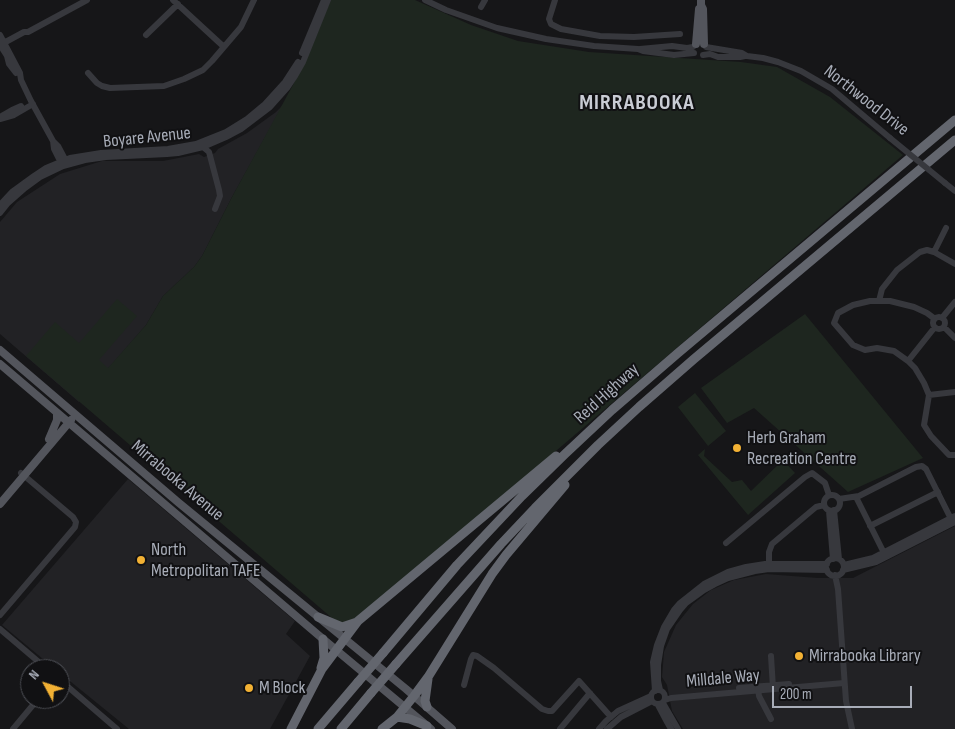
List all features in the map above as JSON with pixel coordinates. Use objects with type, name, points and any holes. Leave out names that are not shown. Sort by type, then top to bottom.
[{"type":"highway","name":"Reid Highway","points":[[318,729],[457,565],[564,454],[685,346],[955,120]]},
{"type":"highway","name":"Reid Highway","points":[[341,729],[501,544],[598,445],[694,359],[955,140]]},
{"type":"highway","points":[[291,729],[322,670],[358,621],[612,410]]},
{"type":"highway","points":[[382,729],[405,708],[428,677],[492,574],[506,555],[598,445]]},
{"type":"highway","points":[[318,617],[342,627],[358,621]]},
{"type":"highway","points":[[316,680],[324,658],[323,639]]},
{"type":"highway","points":[[427,707],[425,701],[428,677]]},
{"type":"highway","points":[[397,717],[410,719],[429,727]]},
{"type":"main road","points":[[698,47],[698,9],[701,2]]},
{"type":"main road","name":"Mirrabooka Avenue","points":[[0,350],[146,475],[452,729]]},
{"type":"main road","points":[[14,362],[12,369],[29,389]]},
{"type":"main road","name":"Mirrabooka Avenue","points":[[0,364],[429,727]]},
{"type":"main road","points":[[49,439],[57,420],[57,413]]},
{"type":"main road","points":[[0,504],[49,439],[76,414]]},
{"type":"main road","points":[[0,499],[59,434],[68,421]]},
{"type":"main road","points":[[59,434],[68,432],[87,438]]},
{"type":"main road","points":[[139,482],[146,475]]},
{"type":"street","points":[[3,46],[87,0]]},
{"type":"street","points":[[88,73],[97,83],[110,88],[164,86],[184,79],[203,70],[212,61],[241,27],[254,0]]},
{"type":"street","name":"Boyare Avenue","points":[[0,205],[12,192],[46,168],[92,154],[168,149],[190,145],[236,127],[265,104],[290,76],[301,57],[324,0]]},
{"type":"street","name":"Boyare Avenue","points":[[0,213],[25,188],[64,163],[106,157],[167,154],[203,147],[226,137],[248,124],[270,107],[287,88],[303,62],[328,0]]},
{"type":"street","name":"Northwood Drive","points":[[425,0],[446,10],[497,28],[556,40],[594,46],[638,49],[672,46],[698,47],[742,53],[747,56]]},
{"type":"street","points":[[481,7],[486,0]]},
{"type":"street","points":[[555,0],[549,18],[551,24],[561,29],[600,36],[626,37],[680,34]]},
{"type":"street","points":[[146,34],[176,2],[224,47]]},
{"type":"street","points":[[0,35],[3,46],[20,73],[21,80],[32,103],[53,142],[54,149],[64,163]]},
{"type":"street","name":"Northwood Drive","points":[[698,47],[705,52],[703,55],[710,54],[718,57],[747,56],[778,62],[822,82],[955,191]]},
{"type":"street","points":[[0,118],[11,116],[32,103]]},
{"type":"street","points":[[211,143],[209,152],[220,196],[215,209]]},
{"type":"street","points":[[203,147],[209,152]]},
{"type":"street","points":[[934,252],[946,228]]},
{"type":"street","points":[[880,301],[882,289],[897,270],[920,252],[927,250],[934,252],[955,264]]},
{"type":"street","points":[[955,338],[944,327],[945,322],[939,318],[914,307],[890,301],[870,301],[853,305],[838,313],[834,323],[853,345],[865,350],[877,348],[894,351],[915,368],[929,395],[924,425],[931,436],[949,455],[955,455]]},
{"type":"street","points":[[908,361],[935,327],[933,323],[955,302]]},
{"type":"street","points":[[935,327],[939,329],[944,327]]},
{"type":"street","points":[[929,395],[955,392]]},
{"type":"street","points":[[829,495],[834,495],[839,499],[856,497],[916,467],[922,466],[926,469],[953,520],[876,562],[840,563]]},
{"type":"street","points":[[0,615],[75,527],[76,522],[74,517],[22,474]]},
{"type":"street","points":[[726,544],[805,477],[812,474],[825,484],[829,495]]},
{"type":"street","points":[[870,526],[938,492]]},
{"type":"street","points":[[824,505],[824,500],[829,495]]},
{"type":"street","points":[[856,497],[884,553]]},
{"type":"street","points":[[832,510],[839,506],[839,499]]},
{"type":"street","points":[[769,564],[769,552],[772,544],[816,507],[824,505],[832,510],[840,563],[839,574],[835,576]]},
{"type":"street","points":[[699,590],[704,584],[728,572],[746,567],[769,564],[827,567],[873,558],[914,540]]},
{"type":"street","points":[[672,729],[666,722],[653,675],[659,636],[680,603],[699,590],[746,573],[805,567]]},
{"type":"street","points":[[827,567],[830,573],[835,576],[838,589],[844,681],[848,716],[852,729]]},
{"type":"street","points":[[0,629],[35,659]]},
{"type":"street","points":[[464,685],[473,655],[494,668],[542,709],[552,711],[579,681],[611,717]]},
{"type":"street","points":[[771,656],[773,687]]},
{"type":"street","name":"Milldale Way","points":[[599,729],[618,711],[659,698],[844,681]]},
{"type":"street","points":[[70,689],[117,729]]},
{"type":"street","points":[[758,689],[759,696],[771,719]]},
{"type":"street","points":[[560,729],[590,694]]},
{"type":"street","points":[[659,698],[678,729]]},
{"type":"street","name":"Milldale Way","points":[[607,729],[621,717],[659,698]]},
{"type":"street","points":[[13,729],[30,709]]},
{"type":"shaded area","points":[[331,0],[415,0],[471,25],[518,41],[589,52],[741,62],[777,67],[830,97],[903,155],[346,630],[26,356],[55,322],[79,343],[117,299],[137,316],[99,360],[108,368],[146,325],[163,296],[194,267],[202,256],[294,83]]},
{"type":"shaded area","points":[[283,105],[202,256],[194,267],[163,296],[146,325],[79,402],[0,334],[0,222],[17,202],[60,174],[102,161],[163,161],[199,154],[204,157],[215,153],[218,149],[247,133]]},
{"type":"shaded area","points":[[805,314],[923,458],[848,492],[754,408],[727,423],[701,388]]},
{"type":"shaded area","points":[[695,393],[726,431],[708,446],[678,407]]},
{"type":"shaded area","points":[[705,449],[704,456],[732,482],[742,480],[751,491],[783,460],[795,473],[748,515],[698,455]]},
{"type":"shaded area","name":"North Metropolitan TAFE","points":[[128,479],[295,621],[286,634],[310,656],[270,729],[129,729],[70,681],[70,659],[43,659],[2,625]]},
{"type":"shaded area","points":[[955,526],[955,729],[683,729],[672,711],[667,685],[662,677],[664,652],[676,625],[693,604],[711,590],[734,580],[766,574],[818,578],[853,578]]},
{"type":"place","name":"Herb Graham Recreation Centre","points":[[737,448]]},
{"type":"place","name":"North Metropolitan TAFE","points":[[141,560]]},
{"type":"place","name":"Mirrabooka Library","points":[[799,656]]},
{"type":"place","name":"M Block","points":[[249,688]]},
{"type":"district","name":"MIRRABOOKA","points":[[637,103]]}]
